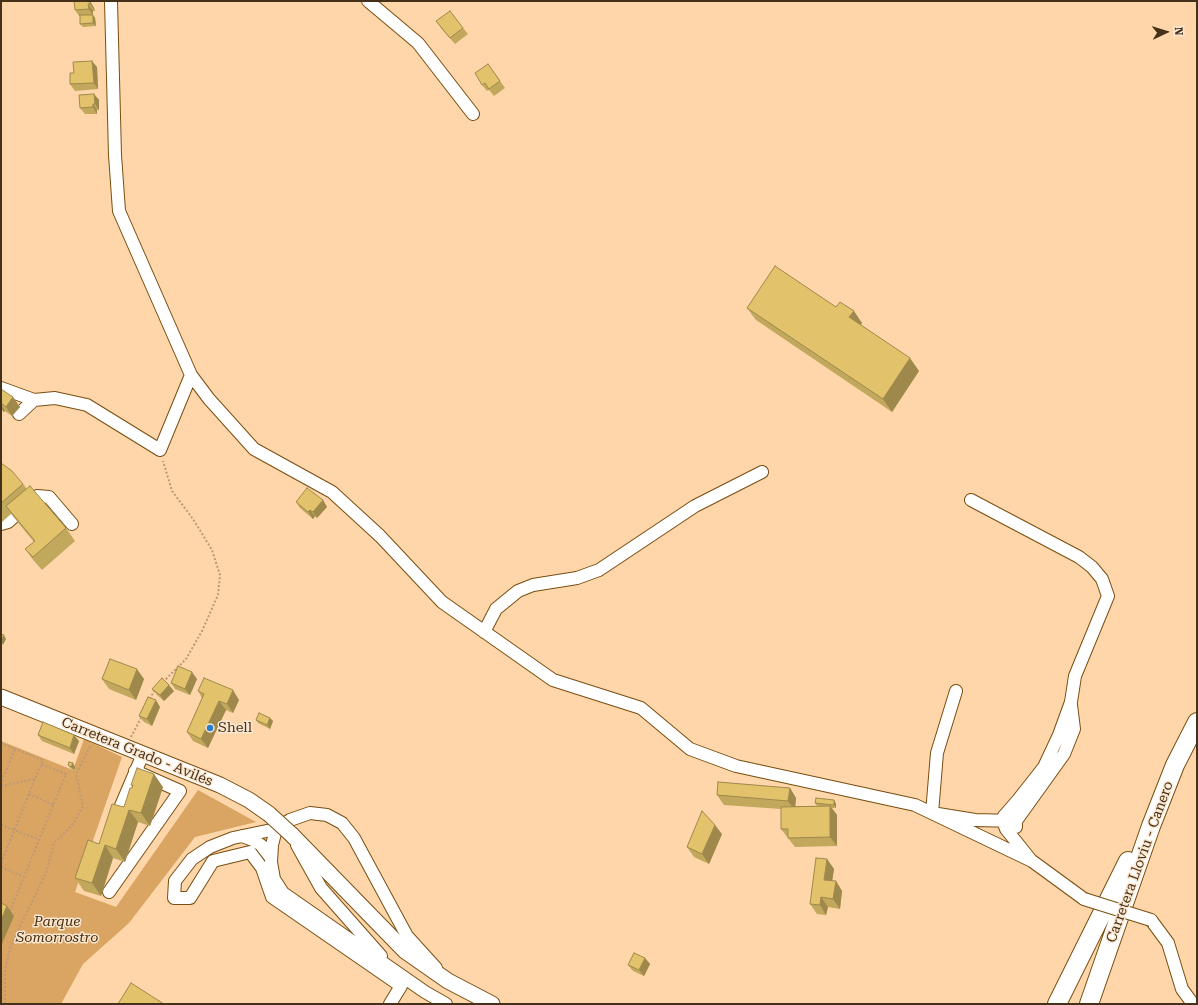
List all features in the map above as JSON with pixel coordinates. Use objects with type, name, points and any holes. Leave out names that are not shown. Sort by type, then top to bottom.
[{"type":"highway","name":"Carretera Lloviu - Canero","points":[[1089,1004],[1151,826],[1175,765],[1197,722]]},
{"type":"highway","points":[[1057,1004],[1175,765]]},
{"type":"highway","points":[[1097,1004],[1151,826]]},
{"type":"main road","name":"Carretera Grado - Avilés","points":[[1,697],[220,785],[249,800],[269,814],[292,835]]},
{"type":"main road","points":[[292,835],[405,951],[448,981],[492,1004]]},
{"type":"street","points":[[111,1],[115,155],[119,211],[191,375],[254,449],[332,492],[380,536],[442,602],[553,680],[641,708],[690,748],[736,766],[915,805],[1032,861],[1084,899],[1151,920],[1168,943],[1182,989],[1193,1004]]},
{"type":"street","points":[[368,1],[418,43],[473,114]]},
{"type":"street","points":[[1,388],[34,400],[55,398],[87,405],[160,450],[191,375]]},
{"type":"street","points":[[19,414],[34,400]]},
{"type":"street","points":[[484,632],[496,609],[518,591],[533,585],[577,578],[599,570],[695,506],[762,472]]},
{"type":"street","points":[[1,524],[8,522],[37,496],[48,497],[72,524]]},
{"type":"street","points":[[971,500],[1079,557],[1092,567],[1102,579],[1108,596],[1075,676],[1071,702],[1060,735],[1044,767],[1004,816],[1003,821],[1006,829],[1032,861]]},
{"type":"street","points":[[932,813],[937,753],[956,691]]},
{"type":"street","points":[[1032,861],[1016,829],[1016,821],[1064,754],[1074,729],[1071,702]]},
{"type":"street","points":[[110,830],[143,754]]},
{"type":"street","points":[[109,892],[180,791],[136,771]]},
{"type":"street","points":[[390,1004],[401,986],[272,897],[262,868],[250,852],[213,861],[190,898],[174,898],[175,881],[192,859],[210,847],[242,836],[276,829],[290,820],[310,813],[327,815],[342,823],[354,838],[407,936],[448,981]]},
{"type":"street","points":[[932,813],[975,820],[1016,821]]},
{"type":"street","points":[[276,829],[272,845],[271,858],[274,879],[283,893],[446,1004]]},
{"type":"street","points":[[292,835],[321,888],[394,970]]},
{"type":"street","points":[[242,836],[261,845],[271,858]]},
{"type":"street","points":[[377,923],[387,919],[390,912],[389,904]]},
{"type":"path","points":[[160,450],[172,491],[193,518],[212,550],[220,575],[218,595],[186,659],[161,683]]},
{"type":"path","points":[[149,701],[156,688]]},
{"type":"path","points":[[126,747],[143,714]]},
{"type":"path","points":[[5,1004],[5,970],[11,945],[46,873],[54,844],[74,823],[83,806],[76,774],[97,736]]},
{"type":"path","points":[[1,743],[43,760],[1,863]]},
{"type":"path","points":[[1,783],[15,749]]},
{"type":"path","points":[[6,909],[11,911],[66,774],[42,764]]},
{"type":"path","points":[[1,786],[35,779]]},
{"type":"path","points":[[29,794],[54,805]]},
{"type":"path","points":[[1,825],[40,840]]},
{"type":"path","points":[[1,867],[24,877]]},
{"type":"green space","name":"Parque Somorrostro","points":[[84,739],[122,757],[75,892],[116,907],[198,790],[256,822],[195,837],[129,923],[83,964],[61,1004],[1,1004],[1,741],[73,770]]},
{"type":"building","points":[[74,1],[90,1],[90,4],[88,4],[89,9],[75,10]]},
{"type":"building","points":[[450,11],[463,28],[450,38],[436,21]]},
{"type":"building","points":[[80,15],[93,15],[93,23],[80,24]]},
{"type":"building","points":[[92,61],[94,83],[70,84],[70,73],[74,73],[73,62]]},
{"type":"building","points":[[488,64],[500,81],[489,89],[485,83],[482,85],[475,73]]},
{"type":"building","points":[[94,94],[95,104],[93,104],[93,107],[80,108],[79,95]]},
{"type":"building","points":[[775,266],[836,307],[840,302],[854,311],[849,317],[910,358],[883,399],[747,308]]},
{"type":"building","points":[[1,389],[13,397],[6,407],[1,403]]},
{"type":"building","points":[[1,463],[12,471],[23,484],[1,503]]},
{"type":"building","points":[[30,486],[66,528],[33,557],[25,549],[35,541],[6,506]]},
{"type":"building","points":[[307,488],[323,500],[313,512],[310,510],[308,512],[296,502]]},
{"type":"building","points":[[1,634],[4,635],[1,641]]},
{"type":"building","points":[[110,659],[137,669],[129,690],[102,679]]},
{"type":"building","points":[[178,666],[192,672],[185,689],[171,683]]},
{"type":"building","points":[[162,678],[169,685],[160,695],[152,689]]},
{"type":"building","points":[[204,678],[233,690],[227,704],[219,701],[201,739],[187,732],[204,694],[198,691]]},
{"type":"building","points":[[148,697],[156,700],[147,719],[139,716]]},
{"type":"building","points":[[259,713],[270,718],[267,725],[256,720]]},
{"type":"building","points":[[43,722],[74,735],[70,748],[38,735]]},
{"type":"building","points":[[69,762],[73,763],[71,767],[68,765]]},
{"type":"building","points":[[137,768],[154,774],[141,813],[129,810],[116,849],[105,845],[92,883],[75,878],[88,840],[99,844],[112,804],[124,807],[130,788],[132,788],[133,785],[131,785]]},
{"type":"building","points":[[718,782],[790,788],[788,801],[717,795]]},
{"type":"building","points":[[816,798],[834,800],[834,805],[815,803]]},
{"type":"building","points":[[830,806],[830,837],[788,838],[788,829],[781,829],[781,807]]},
{"type":"building","points":[[702,811],[715,825],[702,854],[687,847]]},
{"type":"building","points":[[816,858],[827,859],[824,880],[836,881],[833,899],[821,897],[820,905],[810,904]]},
{"type":"building","points":[[1,903],[7,906],[1,920]]},
{"type":"building","points":[[634,953],[645,958],[639,970],[628,965]]},
{"type":"building","points":[[131,983],[164,1004],[118,1004]]},
{"type":"place","name":"Shell","points":[[210,728]]}]
